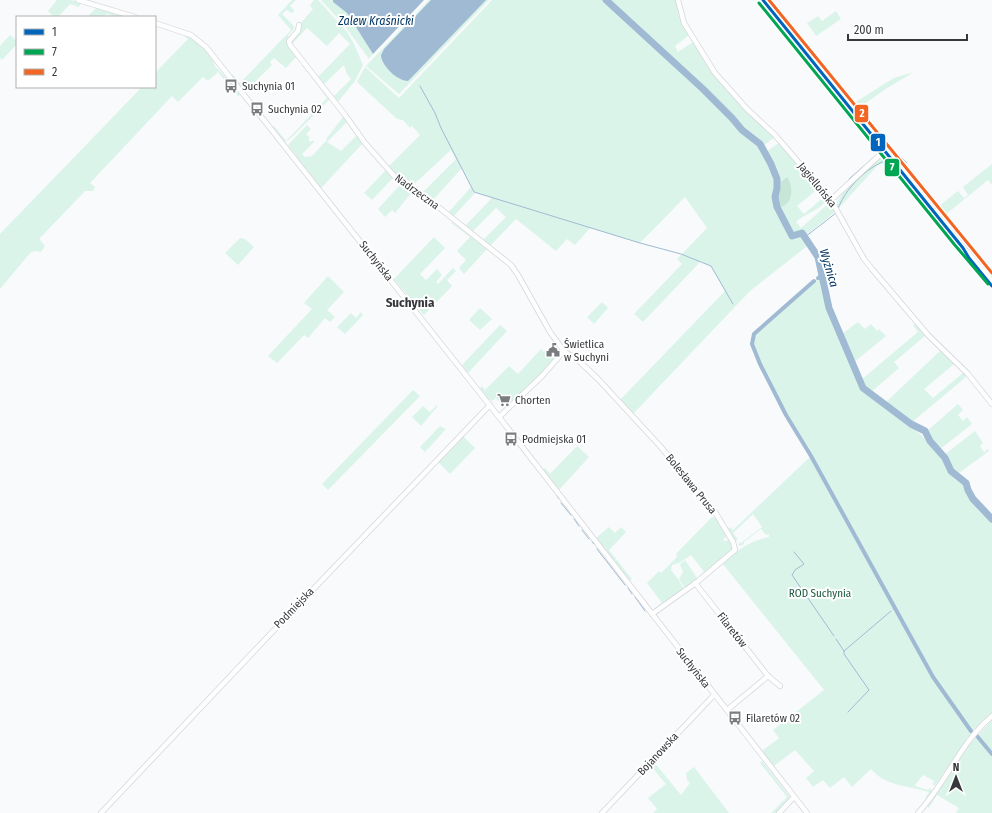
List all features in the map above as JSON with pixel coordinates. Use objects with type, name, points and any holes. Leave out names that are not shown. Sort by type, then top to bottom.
[{"type":"street","points":[[78,0],[132,16]]},
{"type":"street","name":"Jagiellońska","points":[[678,0],[684,23],[715,73],[747,109],[775,135],[831,200],[864,258],[872,269],[928,335],[968,374],[992,403]]},
{"type":"street","points":[[763,0],[963,248],[992,281]]},
{"type":"street","name":"Suchyńska","points":[[156,23],[181,31],[198,39],[206,46],[490,405],[807,813]]},
{"type":"street","name":"Nadrzeczna","points":[[299,25],[298,31],[289,41],[290,45],[366,143],[395,177],[432,202],[510,265],[518,275],[550,332],[564,350],[584,366],[632,416]]},
{"type":"street","points":[[831,200],[884,151]]},
{"type":"street","points":[[963,248],[969,258],[992,286]]},
{"type":"street","points":[[499,417],[542,376],[564,350]]},
{"type":"street","name":"Podmiejska","points":[[101,813],[490,405]]},
{"type":"street","name":"Bolesława Prusa","points":[[632,416],[660,446],[715,512],[736,548],[695,583],[652,614]]},
{"type":"street","name":"Filaretów","points":[[695,583],[768,676],[780,686]]},
{"type":"street","points":[[727,710],[768,676]]},
{"type":"street","name":"Bojanowska","points":[[602,813],[714,695]]},
{"type":"street","points":[[918,813],[928,801],[968,741],[992,716]]},
{"type":"street","points":[[779,813],[794,797]]},
{"type":"green space","points":[[57,0],[71,0],[81,3],[79,7],[70,4],[59,16],[53,16],[48,11]]},
{"type":"green space","points":[[292,0],[296,0],[290,6],[295,11],[291,13],[287,10],[282,14],[294,26],[294,29],[288,35],[288,40],[305,68],[296,57],[286,68],[274,58],[270,62],[272,65],[245,92],[232,75],[234,74],[233,75],[240,83],[291,30],[278,15]]},
{"type":"green space","points":[[314,0],[318,0],[347,32],[363,65],[355,81],[337,103],[332,96],[334,96],[351,79],[347,74],[344,65],[324,84],[329,91],[328,91],[311,68],[318,77],[350,44],[339,33],[327,46],[307,28],[291,45],[291,41],[296,31],[313,9],[310,6]]},
{"type":"green space","points":[[321,0],[333,0],[333,2],[347,13],[373,54],[369,59],[344,25]]},
{"type":"green space","points":[[429,0],[489,0],[399,94],[366,66]]},
{"type":"green space","points":[[492,0],[676,0],[679,16],[689,35],[675,46],[678,52],[693,42],[711,69],[775,137],[763,146],[766,152],[780,142],[819,188],[797,206],[804,214],[823,198],[827,198],[822,205],[796,222],[801,228],[828,204],[831,205],[836,211],[805,236],[811,243],[750,291],[633,414],[620,400],[725,291],[711,266],[700,262],[643,322],[634,314],[682,264],[677,259],[707,228],[685,197],[640,243],[590,228],[575,245],[567,239],[556,251],[516,219],[490,246],[482,241],[506,217],[496,208],[471,233],[464,227],[492,198],[474,192],[462,168],[432,201],[422,193],[456,159],[451,150],[412,186],[402,181],[388,167],[420,135],[412,126],[410,128],[403,120],[397,119],[357,82],[365,67],[399,98]]},
{"type":"green space","points":[[96,8],[124,16],[106,14],[104,16],[88,16]]},
{"type":"green space","points":[[836,11],[841,19],[816,36],[807,23],[818,16],[822,21]]},
{"type":"green space","points":[[10,35],[16,40],[16,45],[2,60],[0,58],[0,46]]},
{"type":"green space","points":[[185,37],[191,37],[196,40],[205,49],[216,68],[239,92],[240,95],[238,96],[218,72],[208,81],[203,77],[178,102],[172,96],[90,183],[95,187],[93,191],[85,191],[40,238],[45,246],[41,252],[35,251],[30,253],[0,289],[0,234],[141,88],[156,88],[156,72],[188,39]]},
{"type":"green space","points":[[914,72],[884,90],[859,108],[854,103],[894,78]]},
{"type":"green space","points":[[308,73],[330,99],[291,138],[285,142],[273,127],[274,126],[286,141],[327,98]]},
{"type":"green space","points":[[344,116],[348,121],[327,142],[341,151],[357,135],[363,143],[321,188],[288,145],[307,125],[311,129],[306,134],[310,138],[308,140],[311,142],[313,140],[314,142],[302,154],[305,157],[312,156],[327,140],[326,139]]},
{"type":"green space","points":[[881,156],[886,162],[878,165],[838,209],[860,246],[858,246],[836,206],[836,204],[844,191],[856,177],[868,165]]},
{"type":"green space","points":[[992,164],[992,185],[988,180],[945,215],[938,207],[958,191],[964,198],[968,195],[963,187]]},
{"type":"green space","points":[[386,170],[393,178],[372,200],[364,193]]},
{"type":"green space","points":[[787,177],[791,187],[791,195],[789,202],[780,207],[778,201],[781,182]]},
{"type":"green space","points":[[395,179],[412,192],[395,213],[392,210],[385,217],[378,209],[400,185]]},
{"type":"green space","points":[[471,187],[475,193],[453,217],[448,213]]},
{"type":"green space","points":[[414,194],[429,203],[428,204]]},
{"type":"green space","points":[[451,223],[487,249],[464,274],[459,268],[466,260],[457,251],[470,237]]},
{"type":"green space","points":[[434,237],[445,248],[420,274],[426,280],[437,269],[442,275],[436,282],[438,284],[453,268],[456,271],[447,280],[452,286],[424,315],[394,279]]},
{"type":"green space","points":[[240,238],[245,239],[254,247],[238,265],[225,253]]},
{"type":"green space","name":"ROD Suchynia","points":[[821,275],[828,310],[862,389],[880,401],[921,435],[945,459],[950,472],[965,484],[971,499],[992,521],[992,714],[973,730],[934,676],[825,484],[932,677],[973,733],[968,739],[965,737],[967,740],[935,785],[932,785],[934,781],[923,775],[915,785],[928,790],[931,788],[931,792],[926,799],[925,798],[929,792],[890,782],[877,775],[871,769],[852,787],[844,777],[830,788],[823,780],[813,787],[806,778],[814,771],[795,750],[774,766],[762,751],[779,738],[773,730],[824,690],[722,563],[744,547],[769,537],[769,534],[766,535],[761,529],[744,542],[744,544],[740,546],[738,545],[762,527],[753,514],[733,533],[738,539],[735,542],[727,530],[730,527],[733,530],[811,456],[786,415],[760,364],[752,344],[754,334]]},
{"type":"green space","points":[[328,276],[344,292],[327,310],[335,317],[330,322],[325,318],[308,338],[304,335],[277,363],[268,356],[312,309],[304,303]]},
{"type":"green space","points":[[602,302],[608,308],[594,324],[587,317]]},
{"type":"green space","points":[[480,308],[492,319],[480,330],[469,320]]},
{"type":"green space","points":[[361,312],[363,315],[345,334],[337,327],[351,313],[356,318]]},
{"type":"green space","points":[[858,322],[865,329],[871,324],[877,331],[879,329],[886,336],[853,363],[842,334]]},
{"type":"green space","points":[[916,324],[926,335],[894,362],[899,368],[871,392],[864,387],[861,380],[918,332],[913,325]]},
{"type":"green space","points":[[500,325],[507,331],[468,373],[462,365]]},
{"type":"green space","points":[[541,349],[544,352],[546,350],[556,358],[541,376],[513,402],[509,396],[507,397],[505,395],[498,401],[496,398],[492,401],[488,399],[480,388],[482,386],[485,390],[509,366],[518,374]]},
{"type":"green space","points":[[940,351],[954,364],[924,389],[933,398],[963,373],[966,377],[911,423],[885,403]]},
{"type":"green space","points":[[413,390],[420,396],[328,490],[322,484]]},
{"type":"green space","points":[[958,404],[963,410],[958,415],[963,421],[967,417],[972,424],[939,450],[923,428],[928,430]]},
{"type":"green space","points":[[437,405],[438,406],[421,426],[412,417],[423,406],[430,412]]},
{"type":"green space","points":[[440,426],[446,429],[425,452],[420,447]]},
{"type":"green space","points":[[975,431],[983,443],[980,446],[984,452],[988,449],[989,451],[959,473],[956,472],[951,468],[944,455]]},
{"type":"green space","points":[[463,436],[475,448],[450,474],[438,462]]},
{"type":"green space","points":[[577,446],[589,457],[559,490],[543,469],[545,468],[550,474]]},
{"type":"green space","points":[[712,517],[716,518],[727,536],[723,540],[725,541],[730,539],[734,549],[705,573],[691,555],[679,563],[672,565],[671,570],[684,589],[652,610],[662,603],[647,583],[659,571],[661,573],[677,557],[676,554]]},
{"type":"green space","points":[[609,527],[615,533],[621,527],[626,532],[609,550],[632,579],[630,581],[596,538]]},
{"type":"green space","points":[[685,560],[697,578],[703,573],[701,569],[704,573],[685,588],[679,579],[683,572],[680,564]]},
{"type":"green space","points":[[992,720],[992,813],[956,813],[959,808],[937,795],[928,809],[928,804],[945,782],[969,745]]},
{"type":"green space","points":[[653,761],[681,795],[690,783],[687,780],[686,773],[694,767],[729,813],[653,813],[657,809],[648,798],[666,784],[650,765]]},
{"type":"green space","points":[[762,761],[790,797],[776,813],[771,813],[787,797],[760,763]]},
{"type":"water","name":"Zalew Kraśnicki","points":[[333,0],[424,0],[373,54],[347,13],[333,2]]},
{"type":"water","points":[[431,0],[486,0],[408,81],[404,80],[390,72],[381,55],[384,49]]},
{"type":"waterway","name":"Wyżnica","points":[[606,0],[703,89],[742,130],[760,144],[777,179],[775,197],[777,207],[792,236],[802,233],[818,257],[829,308],[863,388],[911,424],[925,431],[930,441],[945,458],[951,471],[966,483],[973,499],[992,519]]},
{"type":"waterway","points":[[420,86],[474,192],[640,243],[681,254],[711,266],[733,304]]},
{"type":"waterway","points":[[897,154],[907,163]]},
{"type":"waterway","points":[[849,179],[873,158]]},
{"type":"waterway","points":[[838,209],[845,194],[857,180],[871,168],[885,161]]},
{"type":"waterway","points":[[805,237],[836,213]]},
{"type":"waterway","name":"Wyżnica","points":[[818,278],[822,275]]},
{"type":"waterway","points":[[814,281],[754,334],[752,344],[760,364],[786,415],[811,456],[933,677],[971,731]]},
{"type":"waterway","points":[[561,503],[571,515]]},
{"type":"waterway","points":[[574,519],[579,526]]},
{"type":"waterway","points":[[582,530],[589,539]]},
{"type":"waterway","points":[[597,549],[625,585]]},
{"type":"waterway","points":[[794,552],[804,564],[795,570],[792,575],[834,636]]},
{"type":"waterway","points":[[628,588],[632,594]]},
{"type":"waterway","points":[[635,597],[645,611]]},
{"type":"waterway","points":[[848,712],[869,690],[844,654],[844,651],[891,611]]},
{"type":"waterway","points":[[836,639],[844,651]]},
{"type":"waterway","points":[[977,736],[992,754]]},
{"type":"transit line","name":"1","points":[[763,0],[992,286]]},
{"type":"transit line","name":"2","points":[[769,0],[992,273]]},
{"type":"transit line","name":"7","points":[[759,3],[988,284]]},
{"type":"place","name":"Suchynia 01","points":[[231,86]]},
{"type":"place","name":"Suchynia 02","points":[[257,109]]},
{"type":"place","name":"Świetlica w Suchyni","points":[[553,350]]},
{"type":"place","name":"Chorten","points":[[504,400]]},
{"type":"place","name":"Podmiejska 01","points":[[511,439]]},
{"type":"place","name":"Filaretów 02","points":[[735,718]]},
{"type":"district","name":"Suchynia","points":[[410,302]]}]
